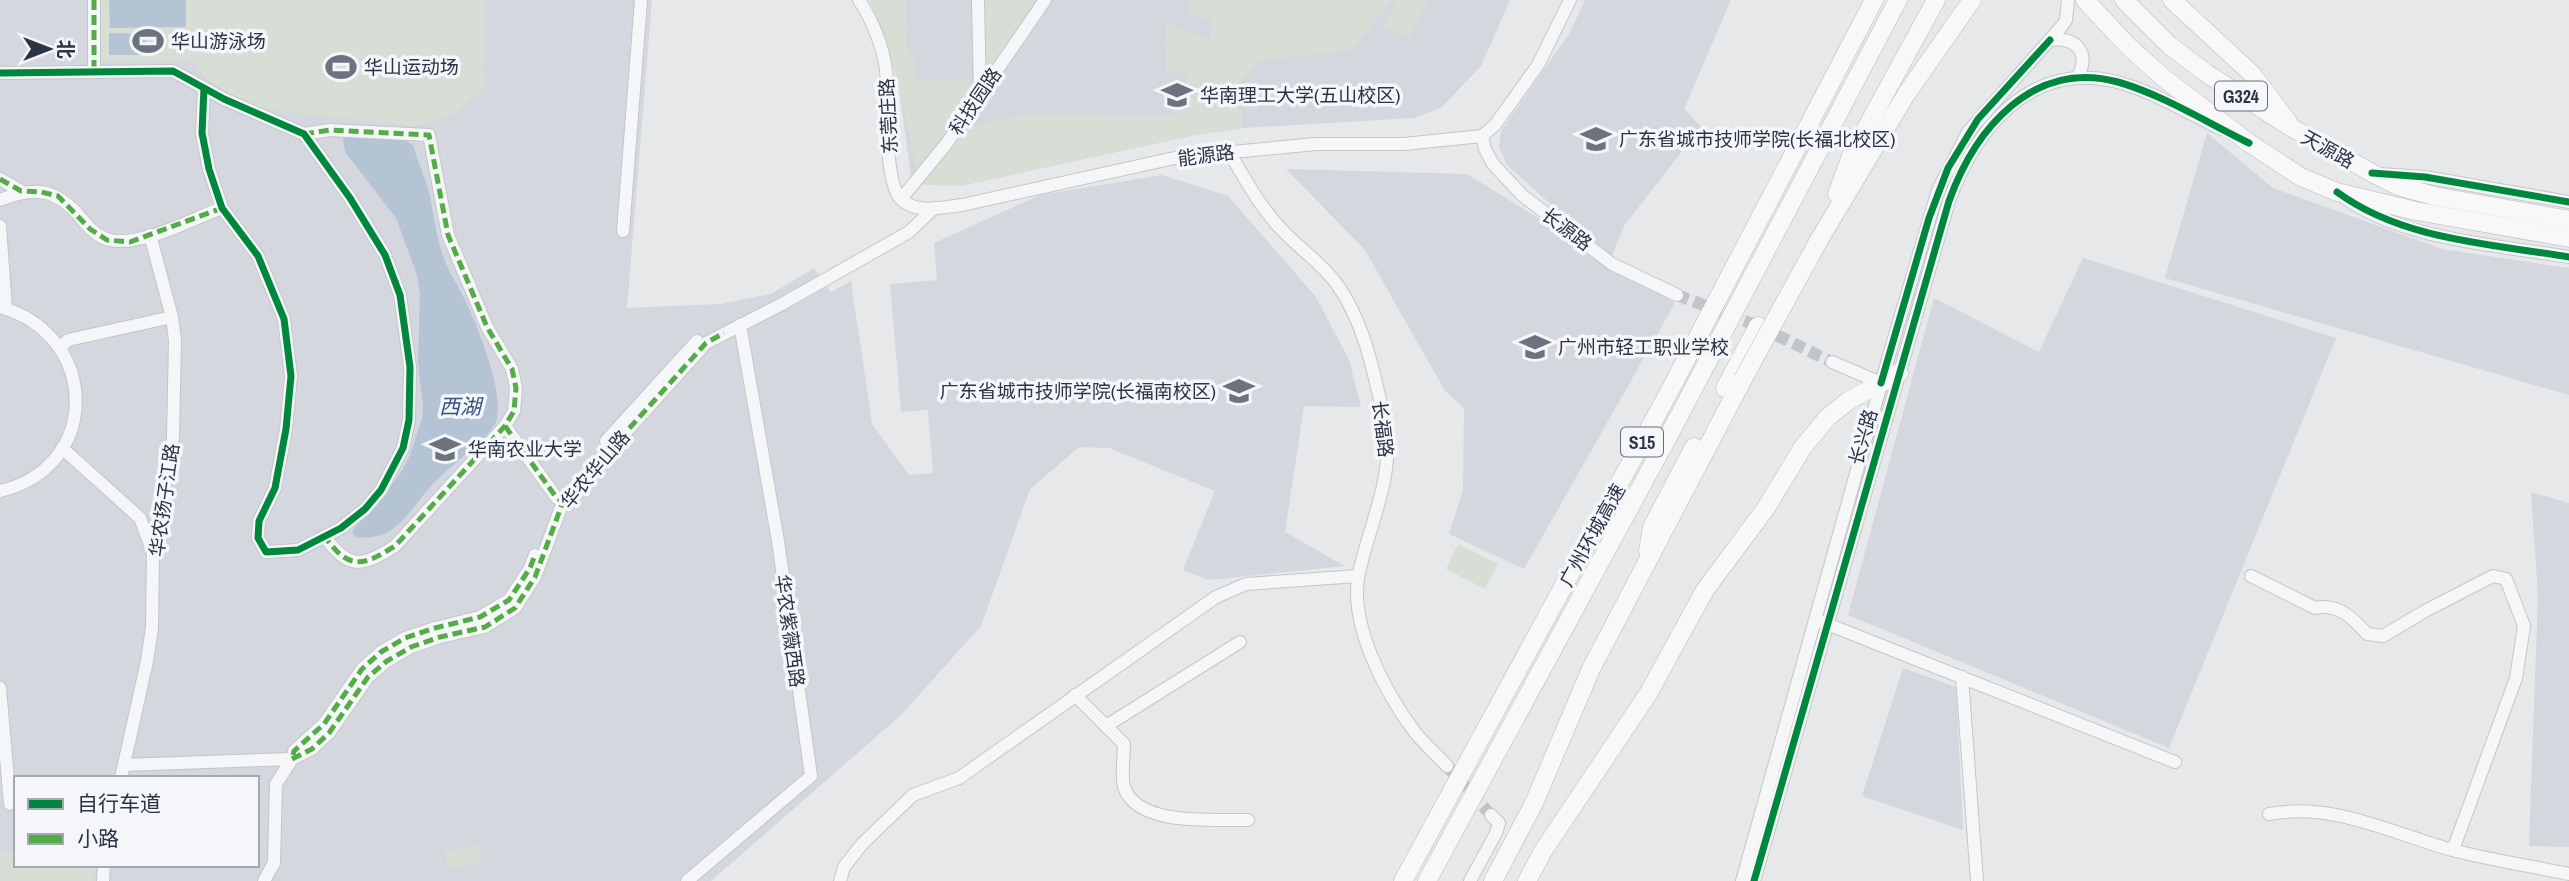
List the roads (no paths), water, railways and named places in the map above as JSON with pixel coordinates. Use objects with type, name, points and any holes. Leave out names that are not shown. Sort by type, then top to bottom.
[{"type":"highway","name":"广州环城高速","points":[[1403,881],[1642,442],[1874,0]]},
{"type":"highway","name":"广州环城高速","points":[[1427,881],[1669,435],[1898,0]]},
{"type":"highway","points":[[1819,240],[1851,156],[1936,0]]},
{"type":"highway","points":[[1493,881],[1534,803],[1583,687],[1743,379],[1819,240],[1907,93],[1972,0]]},
{"type":"highway","name":"G324","points":[[2085,0],[2129,47]]},
{"type":"highway","points":[[2094,0],[2129,47]]},
{"type":"highway","name":"天源路","points":[[2124,0],[2162,38],[2196,65],[2292,128],[2398,186],[2434,196],[2569,220]]},
{"type":"highway","points":[[2172,0],[2252,74],[2292,128]]},
{"type":"highway","name":"天源路","points":[[2129,47],[2165,79],[2249,143],[2301,177],[2337,192],[2440,216],[2569,238]]},
{"type":"highway","points":[[1622,612],[1647,552],[1652,527],[1758,326]]},
{"type":"highway","points":[[1527,881],[1543,851],[1648,694],[1705,590],[1766,508],[1803,447],[1828,417],[1848,401],[1899,373]]},
{"type":"street","points":[[94,0],[94,70]]},
{"type":"street","points":[[623,231],[640,0]]},
{"type":"street","name":"东莞庄路","points":[[859,0],[870,22],[885,66],[890,164],[892,180],[901,199]]},
{"type":"street","points":[[978,0],[981,94]]},
{"type":"street","name":"科技园路","points":[[901,199],[947,144],[1045,0]]},
{"type":"street","points":[[1482,135],[1495,125],[1538,65],[1570,0]]},
{"type":"street","name":"长兴路","points":[[1754,881],[1881,383],[1928,218],[1948,168],[1979,118],[2066,20],[2068,0]]},
{"type":"street","points":[[2050,40],[2069,40],[2076,44],[2082,54],[2077,78]]},
{"type":"street","points":[[0,73],[173,71],[204,88],[223,99],[304,134],[351,198],[384,255],[400,295],[410,367],[409,419],[403,448],[393,470],[365,509],[325,537],[298,550],[266,552],[258,538],[259,521],[275,488],[286,429],[291,376],[284,318],[258,256],[222,208],[209,169],[202,133],[204,88]]},
{"type":"street","name":"长兴路","points":[[1742,881],[1899,373],[1949,201],[1970,155],[1991,127],[2016,101],[2047,84],[2077,78],[2102,79],[2135,88],[2249,143]]},
{"type":"street","points":[[304,134],[330,130],[429,135],[448,235],[487,327],[512,369],[516,388],[514,411],[505,426],[395,546],[374,559],[357,562],[342,558],[325,537]]},
{"type":"street","name":"能源路","points":[[934,208],[962,205],[1179,157],[1316,144],[1444,141],[1482,135]]},
{"type":"street","name":"长源路","points":[[1482,135],[1485,149],[1493,164],[1522,195],[1612,264],[1677,295]]},
{"type":"street","name":"长福路","points":[[1229,152],[1256,196],[1282,230],[1310,255],[1336,284],[1355,318],[1371,365],[1385,422],[1388,473],[1358,576],[1359,607],[1366,643],[1386,685],[1414,732],[1447,766]]},
{"type":"street","points":[[2372,173],[2425,177],[2569,202]]},
{"type":"street","points":[[0,179],[21,191]]},
{"type":"street","points":[[0,200],[21,191],[58,196],[90,229],[107,240],[130,242],[222,208]]},
{"type":"street","points":[[2337,192],[2371,215],[2415,229],[2569,257]]},
{"type":"street","points":[[901,199],[918,208],[934,208]]},
{"type":"street","name":"华农华山路","points":[[264,881],[274,863],[276,784],[292,759],[312,749],[329,733],[368,677],[387,661],[421,643],[485,626],[512,604],[535,578],[560,499],[701,342],[782,304],[909,232],[934,208]]},
{"type":"street","points":[[0,226],[3,308],[33,320],[48,332],[60,348],[72,374],[76,403],[74,422],[62,448],[38,475],[16,488],[0,491]]},
{"type":"street","name":"华农扬子江路","points":[[123,772],[152,628],[153,553],[173,438],[175,340],[172,317],[150,235]]},
{"type":"street","points":[[60,348],[68,340],[172,317]]},
{"type":"street","name":"华农紫薇西路","points":[[687,881],[811,776],[778,541],[740,325]]},
{"type":"street","points":[[1832,362],[1881,383]]},
{"type":"street","points":[[505,426],[560,499]]},
{"type":"street","points":[[62,448],[139,518],[153,553]]},
{"type":"street","points":[[840,881],[844,867],[862,844],[913,794],[959,778],[1216,597],[1246,584],[1358,576]]},
{"type":"street","points":[[2251,576],[2315,607],[2327,605],[2351,616],[2367,634],[2383,636],[2494,576],[2506,579],[2524,626],[2516,678],[2452,850]]},
{"type":"street","points":[[1821,622],[2175,762]]},
{"type":"street","points":[[1105,726],[1240,642]]},
{"type":"street","points":[[1962,677],[1978,881]]},
{"type":"street","points":[[0,688],[10,804]]},
{"type":"street","points":[[1075,695],[1124,744],[1124,788],[1140,808],[1162,817],[1248,820]]},
{"type":"street","points":[[123,772],[292,759]]},
{"type":"street","points":[[2269,814],[2285,811],[2339,815],[2452,850],[2569,874]]},
{"type":"street","points":[[1470,881],[1496,833],[1499,823],[1491,815]]},
{"type":"water","points":[[109,0],[186,0],[186,27],[110,28]]},
{"type":"water","points":[[109,33],[146,34],[145,55],[109,55]]},
{"type":"water","name":"西湖","points":[[351,135],[392,137],[414,146],[429,192],[441,251],[466,302],[490,363],[498,412],[491,430],[430,487],[399,524],[381,535],[369,537],[355,537],[352,531],[402,470],[422,419],[418,363],[420,294],[417,275],[396,218],[345,152],[343,139]]},
{"type":"tunnel","points":[[1677,295],[1758,326],[1832,362]]},
{"type":"tunnel","points":[[1447,766],[1491,815]]},
{"type":"place","name":"华山游泳场","points":[[148,41]]},
{"type":"place","name":"华山运动场","points":[[341,67]]},
{"type":"place","name":"华南理工大学(五山校区)","points":[[1177,95]]},
{"type":"place","name":"广东省城市技师学院(长福北校区)","points":[[1596,139]]},
{"type":"place","name":"广州市轻工职业学校","points":[[1535,347]]},
{"type":"place","name":"广东省城市技师学院(长福南校区)","points":[[1239,391]]},
{"type":"place","name":"华南农业大学","points":[[445,449]]}]
